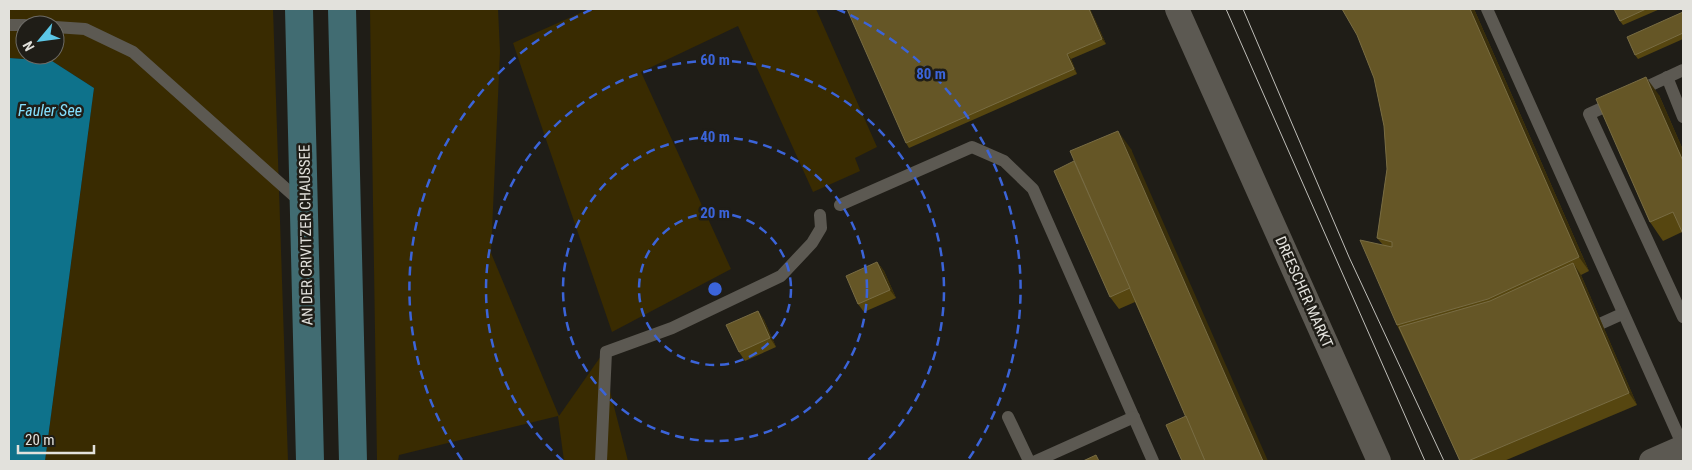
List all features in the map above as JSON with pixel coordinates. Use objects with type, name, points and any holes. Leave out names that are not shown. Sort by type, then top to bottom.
[{"type":"street","name":"AN DER CRIVITZER CHAUSSEE","points":[[299,9],[306,206],[310,461]]},
{"type":"street","points":[[342,9],[353,461]]},
{"type":"street","name":"DREESCHER MARKT","points":[[1177,9],[1379,461]]},
{"type":"street","points":[[1651,461],[1683,446]]},
{"type":"lane","points":[[1486,9],[1683,446]]},
{"type":"lane","points":[[65,28],[85,29],[133,52],[306,206]]},
{"type":"lane","points":[[1683,70],[1589,114],[1683,316]]},
{"type":"lane","points":[[1667,77],[1683,118]]},
{"type":"lane","points":[[840,205],[972,147],[1004,161],[1033,189],[1153,461]]},
{"type":"lane","points":[[601,461],[606,352],[672,328],[781,276],[812,243],[821,228],[820,215]]},
{"type":"lane","points":[[1602,323],[1622,314]]},
{"type":"lane","points":[[1008,417],[1029,461]]},
{"type":"lane","points":[[1036,461],[1134,417]]},
{"type":"shaded area","points":[[9,9],[273,9],[288,461],[45,461],[94,88],[58,65],[65,65],[65,15],[15,15],[15,58],[9,58]]},
{"type":"shaded area","points":[[370,9],[498,9],[500,52],[491,253],[559,416],[601,356],[628,461],[564,461],[558,416],[399,455],[398,461],[377,461]]},
{"type":"shaded area","points":[[589,9],[816,9],[877,147],[855,158],[860,171],[813,192],[738,26],[641,72],[731,269],[612,332],[513,43]]},
{"type":"water","name":"Fauler See","points":[[9,58],[15,58],[15,65],[58,65],[94,88],[45,461],[9,461]]},
{"type":"building","points":[[847,9],[1089,9],[1102,39],[1067,54],[1074,69],[906,143]]},
{"type":"building","points":[[1342,9],[1470,9],[1579,257],[1488,299],[1397,325],[1360,240],[1392,247],[1392,242],[1377,238],[1387,169],[1384,126],[1374,78],[1357,35]]},
{"type":"building","points":[[1614,9],[1646,9],[1620,21]]},
{"type":"building","points":[[1683,12],[1683,33],[1635,55],[1627,37]]},
{"type":"building","points":[[1646,77],[1683,161],[1683,234],[1673,212],[1650,222],[1596,99]]},
{"type":"building","points":[[1118,131],[1263,461],[1205,461],[1070,151]]},
{"type":"building","points":[[1074,161],[1130,288],[1110,297],[1054,171]]},
{"type":"building","points":[[877,262],[890,290],[858,304],[846,276]]},
{"type":"building","points":[[1573,263],[1629,393],[1468,461],[1460,461],[1399,327],[1490,301]]},
{"type":"building","points":[[758,311],[770,338],[739,352],[726,325]]},
{"type":"building","points":[[1186,416],[1205,461],[1182,461],[1166,425]]},
{"type":"building","points":[[1096,455],[1099,461],[1083,461]]},
{"type":"tram line","points":[[1226,9],[1425,461]]},
{"type":"tram line","points":[[1243,9],[1349,257],[1444,461]]}]
